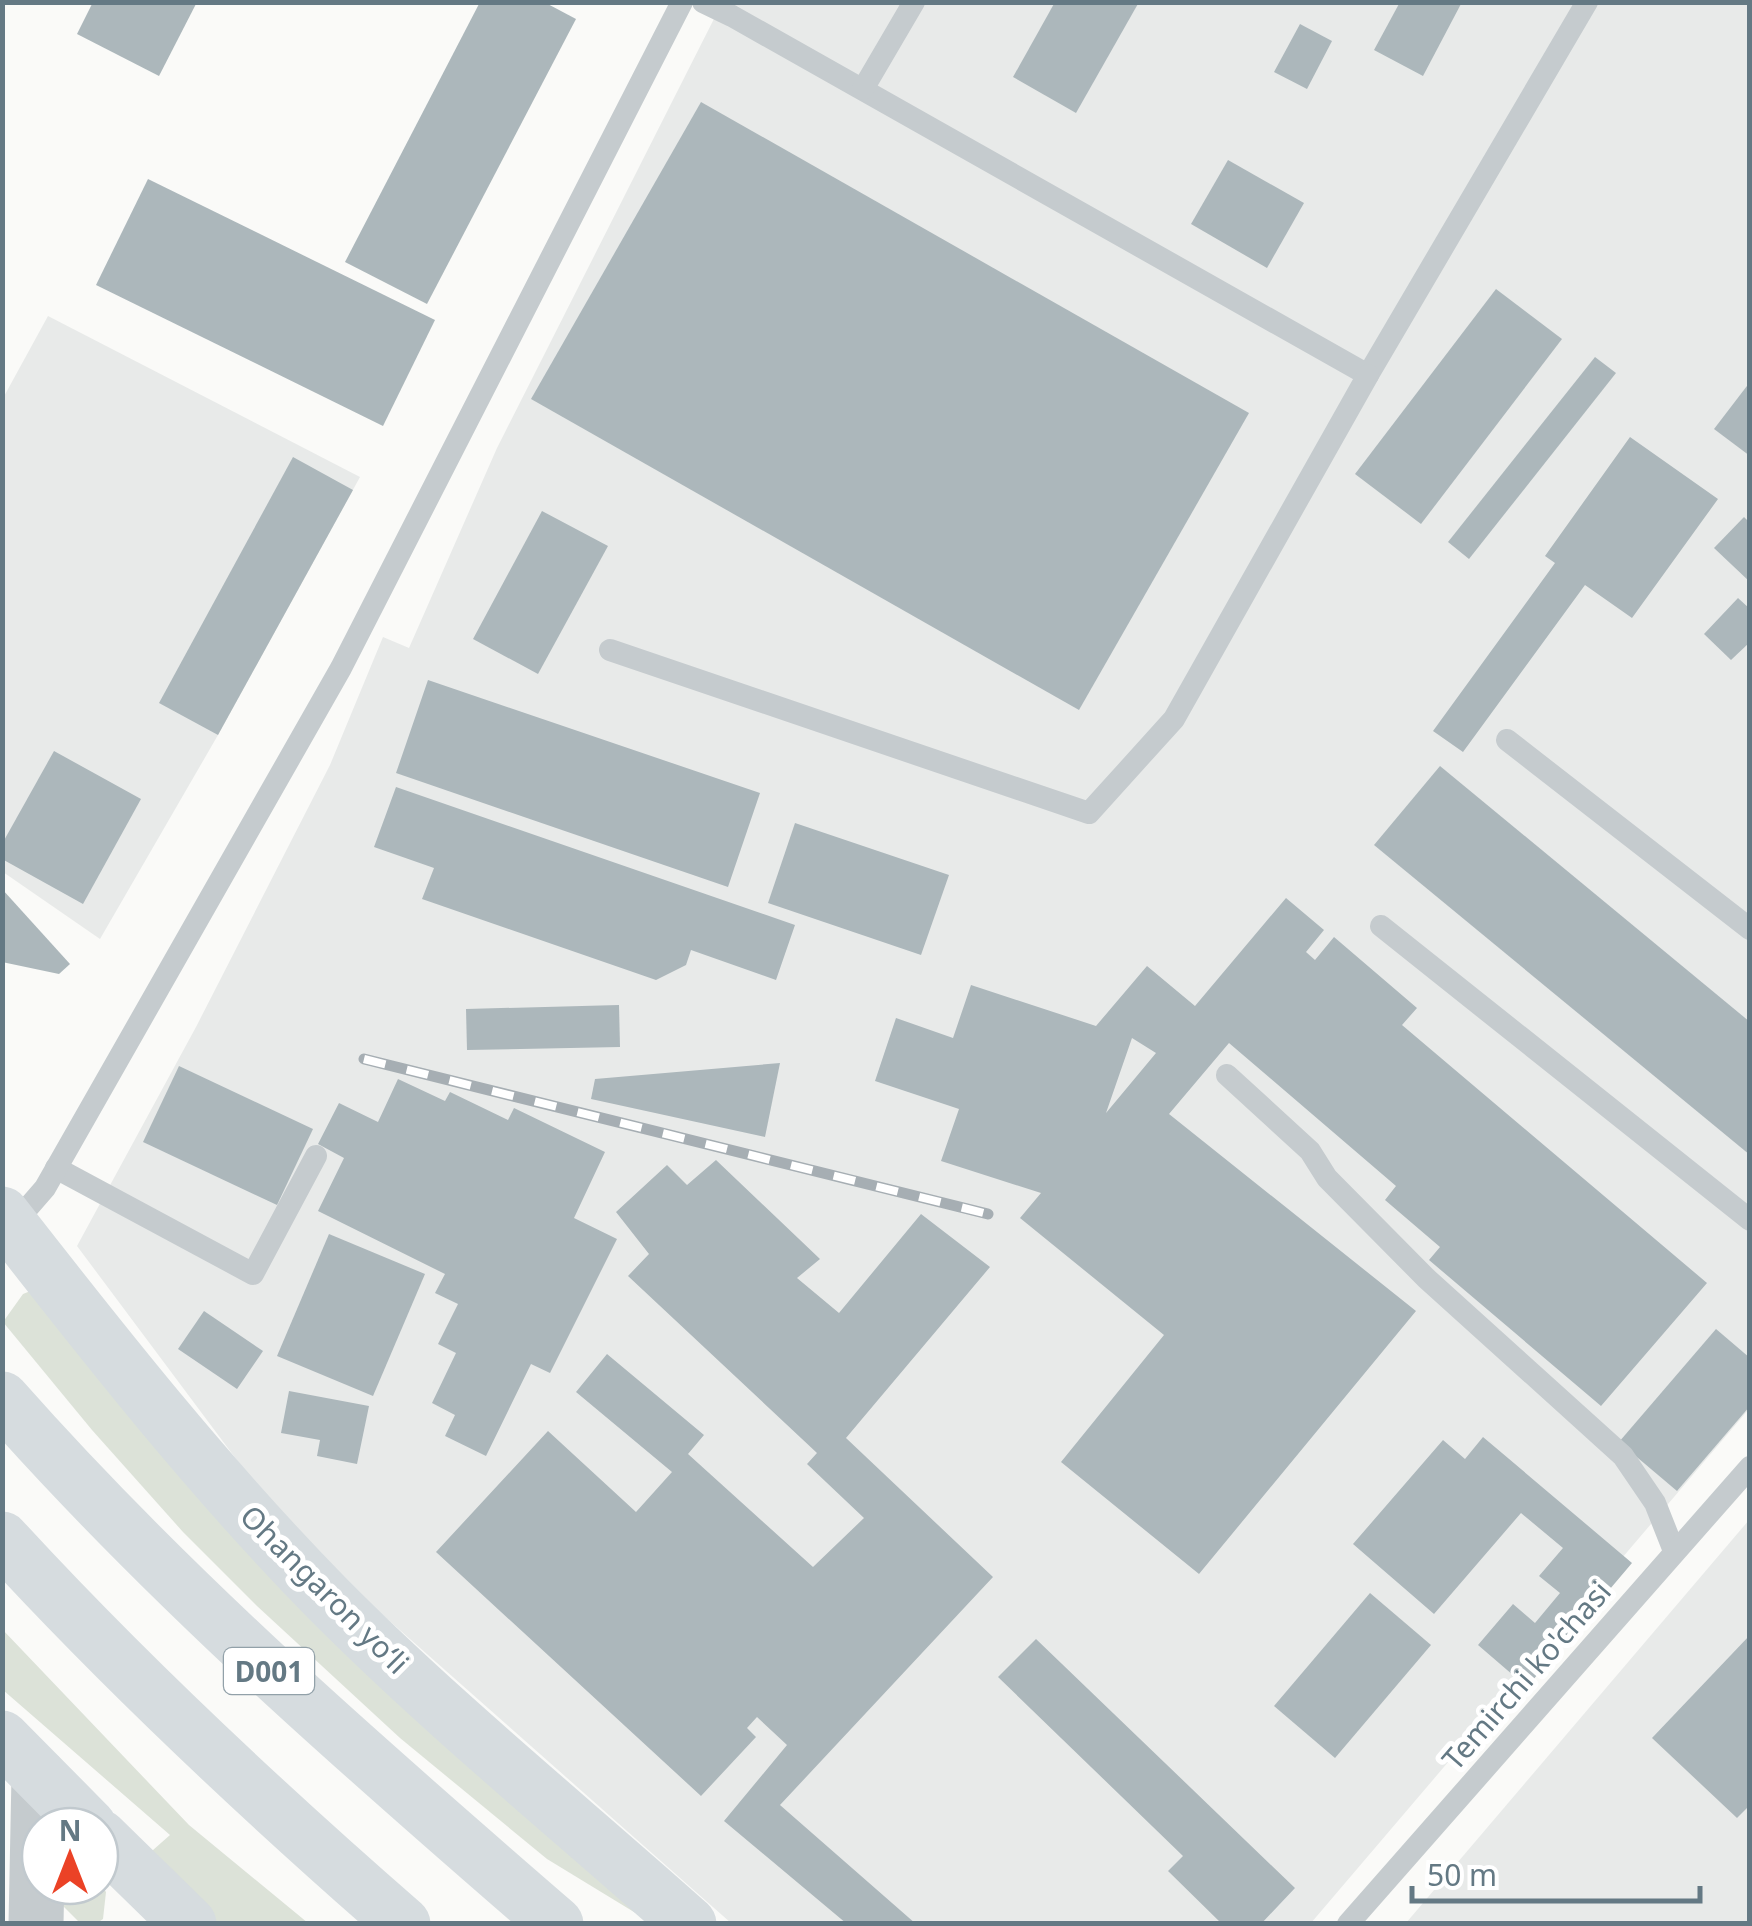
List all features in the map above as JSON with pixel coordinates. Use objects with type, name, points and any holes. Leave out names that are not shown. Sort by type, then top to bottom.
[{"type":"main road","name":"Ohangaron yoʻli","points":[[6,1225],[217,1477],[328,1598],[423,1688],[689,1924]]},
{"type":"main road","name":"D001","points":[[2,1398],[142,1546],[272,1674],[556,1924]]},
{"type":"main road","points":[[2,1540],[266,1804],[403,1924]]},
{"type":"main road","points":[[21,1757],[69,1806]]},
{"type":"main road","points":[[120,1857],[189,1924]]},
{"type":"street","points":[[21,1757],[36,1924]]},
{"type":"lane","points":[[6,1225],[45,1188],[341,668],[682,2]]},
{"type":"lane","points":[[703,2],[1368,375]]},
{"type":"lane","points":[[863,89],[914,2]]},
{"type":"lane","points":[[610,650],[1088,813],[1174,719],[1368,375],[1587,2]]},
{"type":"lane","points":[[1507,740],[1750,929]]},
{"type":"lane","points":[[1381,926],[1750,1220]]},
{"type":"lane","points":[[1227,1075],[1310,1150],[1327,1178],[1426,1278],[1623,1456],[1655,1504],[1674,1551]]},
{"type":"lane","points":[[56,1168],[252,1274],[316,1156]]},
{"type":"lane","name":"Temirchi ko'chasi","points":[[1348,1924],[1750,1466]]},
{"type":"shaded area","points":[[722,3],[1749,3],[1749,1409],[1311,1923],[731,1923],[350,1586],[251,1479],[77,1246],[196,1027],[330,765],[383,637],[409,648],[497,448]]},
{"type":"shaded area","points":[[48,316],[360,477],[100,939],[3,872],[2,400]]},
{"type":"shaded area","points":[[33,1290],[652,1923],[547,1859],[400,1738],[183,1532],[3,1322],[23,1294]]},
{"type":"shaded area","points":[[1749,1520],[1749,1923],[1406,1923]]},
{"type":"shaded area","points":[[2,1629],[189,1825],[308,1923],[213,1923],[144,1858],[170,1835],[3,1690]]},
{"type":"shaded area","points":[[63,1906],[104,1906],[103,1919],[80,1923]]},
{"type":"building","points":[[93,2],[197,2],[159,76],[77,34]]},
{"type":"building","points":[[480,2],[544,2],[576,19],[427,304],[345,262]]},
{"type":"building","points":[[1055,2],[1139,2],[1076,113],[1013,77]]},
{"type":"building","points":[[1400,2],[1462,2],[1423,76],[1374,50]]},
{"type":"building","points":[[1300,24],[1332,41],[1307,89],[1274,72]]},
{"type":"building","points":[[701,102],[1249,413],[1079,710],[531,399]]},
{"type":"building","points":[[1228,160],[1304,203],[1267,268],[1191,224]]},
{"type":"building","points":[[148,179],[435,320],[383,426],[96,285]]},
{"type":"building","points":[[1496,289],[1562,339],[1421,524],[1355,474]]},
{"type":"building","points":[[1595,357],[1616,373],[1469,559],[1448,542]]},
{"type":"building","points":[[1750,382],[1750,456],[1714,429]]},
{"type":"building","points":[[1630,437],[1718,499],[1632,618],[1585,585],[1463,752],[1433,731],[1555,563],[1545,556]]},
{"type":"building","points":[[293,457],[353,490],[218,735],[159,703]]},
{"type":"building","points":[[542,511],[608,546],[538,674],[473,639]]},
{"type":"building","points":[[1744,517],[1750,523],[1750,582],[1714,548]]},
{"type":"building","points":[[1738,598],[1750,609],[1750,642],[1731,660],[1704,634]]},
{"type":"building","points":[[428,680],[760,793],[728,887],[396,773]]},
{"type":"building","points":[[54,751],[141,799],[83,904],[2,859],[2,844]]},
{"type":"building","points":[[1440,766],[1750,1022],[1750,1155],[1374,845]]},
{"type":"building","points":[[396,787],[795,925],[776,980],[691,950],[686,965],[656,980],[422,899],[434,868],[374,847]]},
{"type":"building","points":[[795,823],[949,875],[921,955],[768,903]]},
{"type":"building","points":[[2,889],[70,964],[59,974],[2,962]]},
{"type":"building","points":[[1286,898],[1324,930],[1306,952],[1315,960],[1334,937],[1417,1008],[1402,1025],[1707,1283],[1601,1406],[1429,1260],[1440,1247],[1385,1200],[1396,1186],[1229,1043],[1169,1114],[1416,1311],[1199,1574],[1061,1462],[1164,1335],[1020,1218],[1041,1193],[941,1161],[959,1109],[875,1081],[896,1018],[953,1038],[971,985],[1096,1026],[1147,966],[1195,1006]],"holes":[[[1132,1038],[1156,1053],[1106,1113]]]},
{"type":"building","points":[[619,1005],[620,1047],[467,1050],[466,1009]]},
{"type":"building","points":[[780,1063],[765,1137],[591,1099],[595,1079]]},
{"type":"building","points":[[179,1066],[313,1129],[277,1205],[143,1142]]},
{"type":"building","points":[[398,1079],[445,1101],[450,1092],[508,1120],[514,1108],[605,1152],[574,1218],[617,1239],[550,1373],[531,1364],[486,1456],[445,1436],[455,1415],[432,1403],[456,1353],[438,1344],[458,1304],[435,1293],[445,1274],[318,1211],[344,1158],[318,1144],[339,1103],[378,1122]]},
{"type":"building","points":[[716,1160],[820,1259],[797,1278],[839,1313],[921,1214],[990,1267],[846,1438],[993,1577],[780,1805],[916,1924],[847,1924],[724,1821],[787,1745],[757,1717],[747,1728],[756,1737],[701,1796],[436,1552],[548,1431],[636,1512],[672,1472],[576,1392],[607,1354],[704,1435],[688,1454],[813,1567],[864,1518],[807,1464],[817,1453],[628,1276],[649,1254],[616,1212],[667,1165],[687,1185]]},
{"type":"building","points":[[329,1234],[425,1274],[373,1396],[277,1356]]},
{"type":"building","points":[[204,1311],[263,1351],[237,1389],[178,1349]]},
{"type":"building","points":[[1716,1329],[1750,1358],[1750,1406],[1677,1491],[1619,1442]]},
{"type":"building","points":[[289,1391],[369,1406],[357,1464],[317,1456],[320,1440],[281,1433]]},
{"type":"building","points":[[1483,1437],[1632,1563],[1527,1687],[1478,1645],[1513,1604],[1535,1623],[1560,1593],[1539,1576],[1563,1548],[1521,1513],[1434,1614],[1353,1544],[1443,1440],[1465,1459]]},
{"type":"building","points":[[1370,1593],[1431,1645],[1335,1758],[1274,1706]]},
{"type":"building","points":[[1750,1635],[1750,1805],[1737,1818],[1652,1738]]},
{"type":"building","points":[[1036,1639],[1295,1888],[1261,1924],[1222,1924],[1168,1871],[1183,1856],[998,1677]]},
{"type":"railway","points":[[364,1059],[988,1214]]}]
